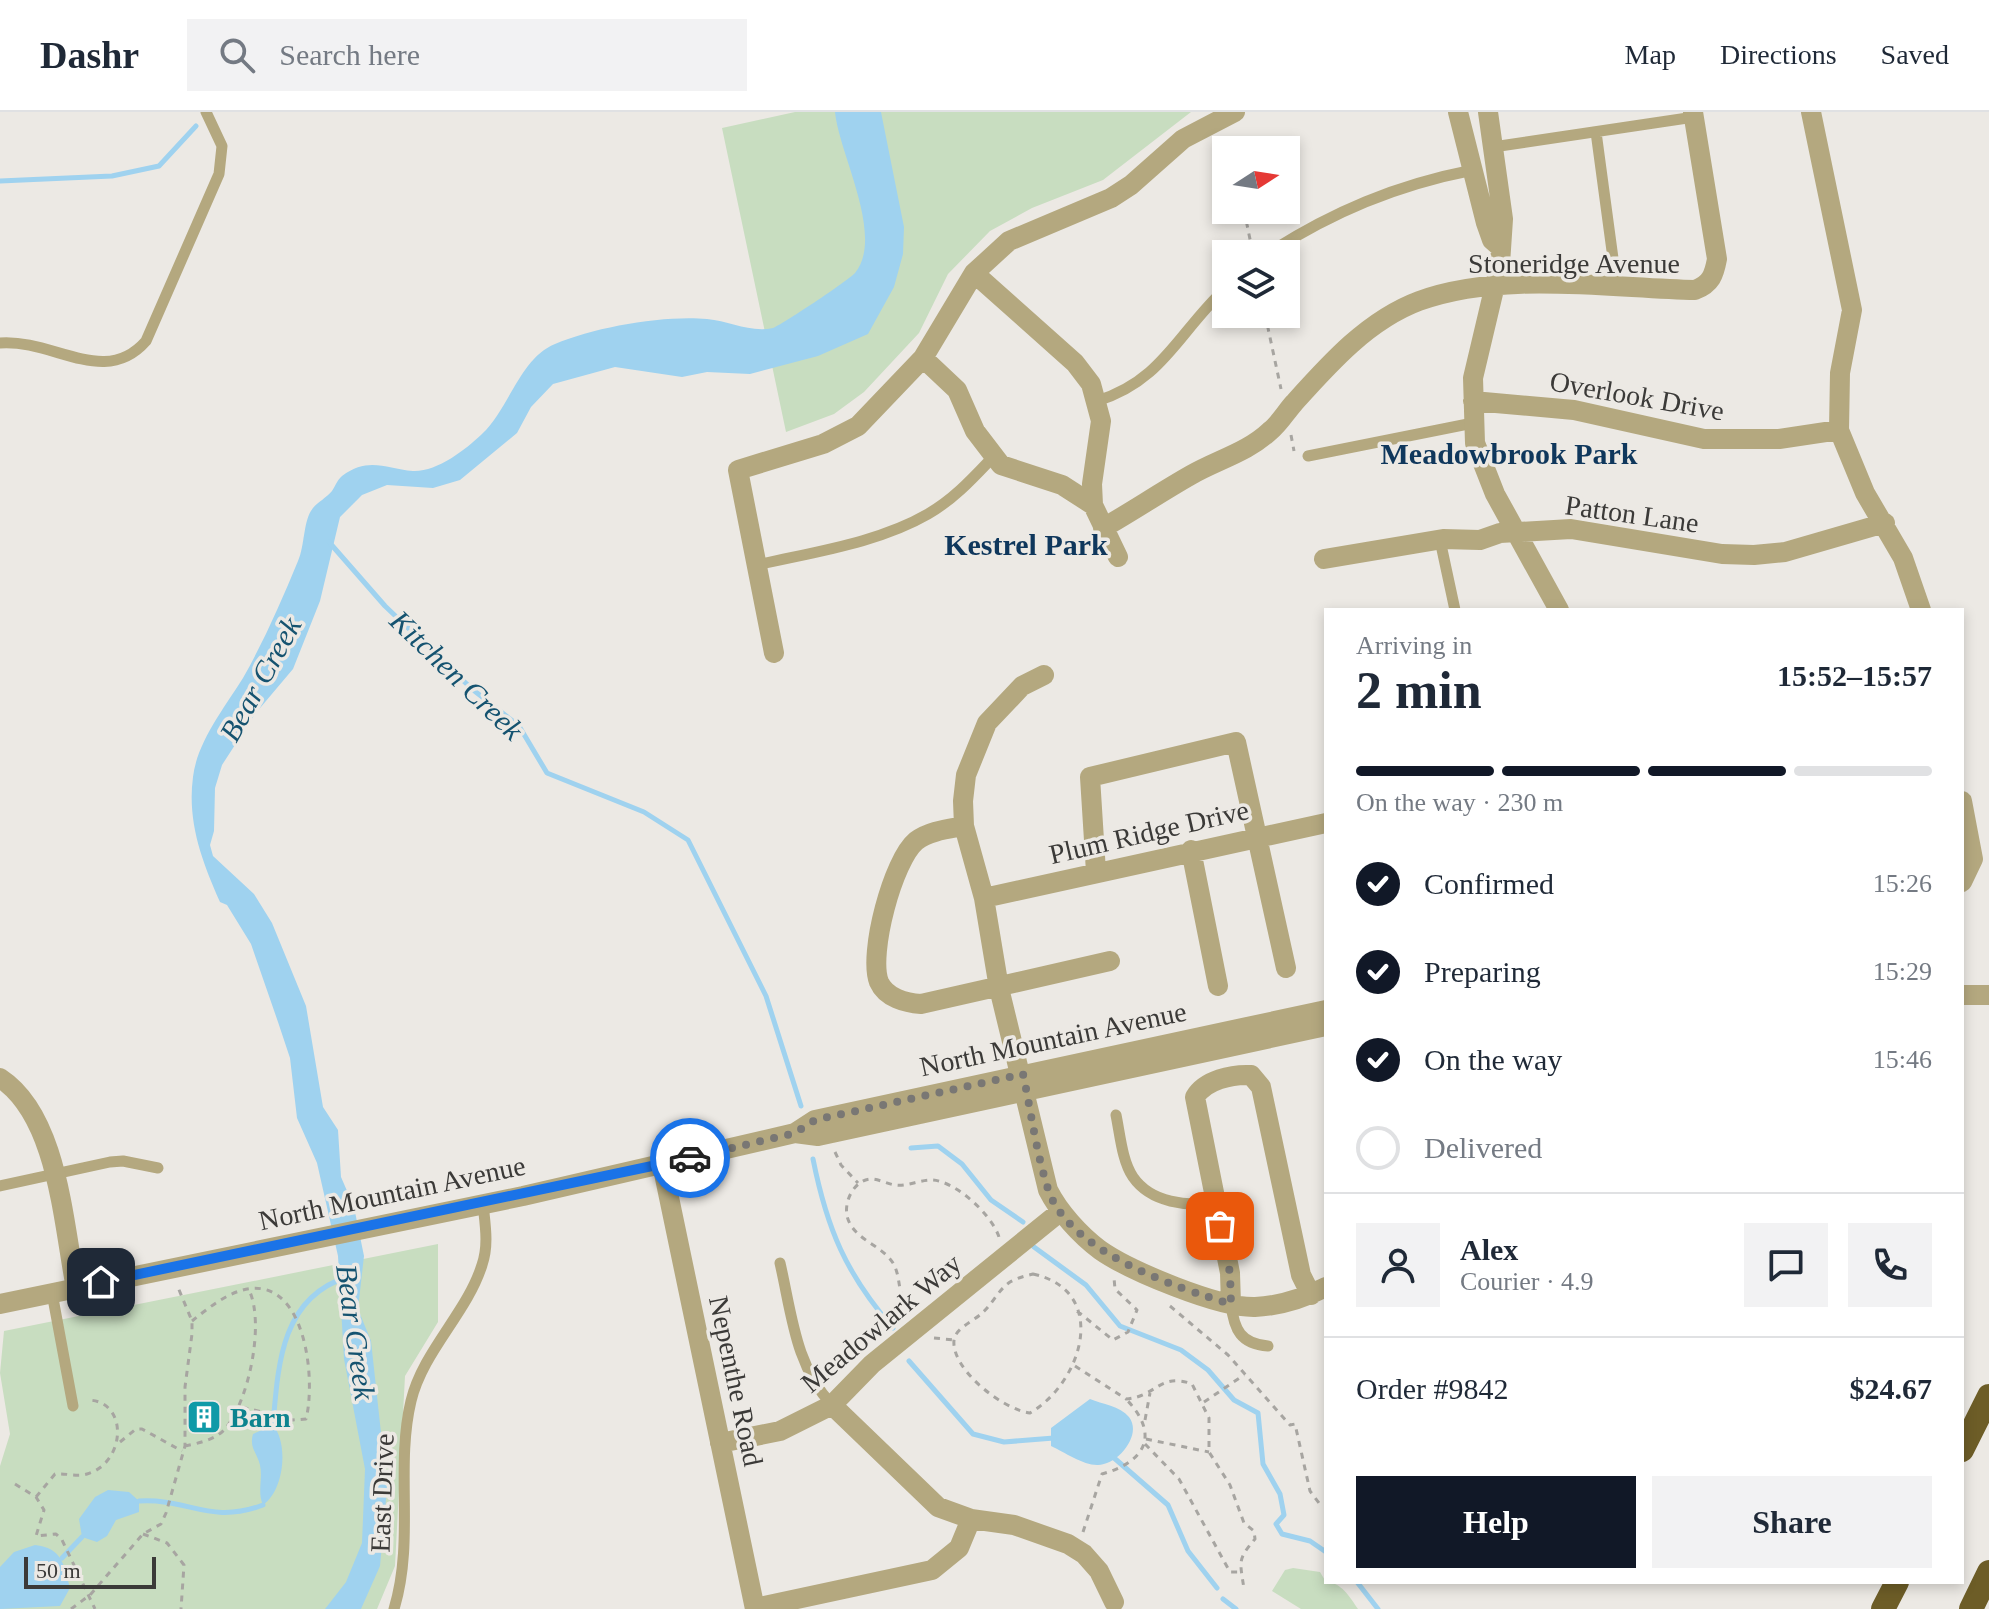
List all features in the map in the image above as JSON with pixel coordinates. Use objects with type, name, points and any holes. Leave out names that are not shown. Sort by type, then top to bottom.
[{"type":"highway","points":[[1964,1446],[1989,1396]]},
{"type":"highway","points":[[1971,1609],[1989,1572]]},
{"type":"highway","points":[[1883,1609],[1896,1584]]},
{"type":"street","points":[[774,653],[738,470],[841,437],[858,426],[923,358],[974,273],[1009,241],[1111,198],[1131,185],[1183,139],[1235,112]]},
{"type":"street","points":[[1458,112],[1486,223],[1492,240],[1500,247]]},
{"type":"street","points":[[1488,112],[1503,219],[1495,286],[1480,344],[1473,423],[1481,464],[1558,608]]},
{"type":"street","points":[[1811,112],[1852,310],[1840,373],[1839,430],[1853,469],[1903,558],[1920,608]]},
{"type":"street","name":"Stoneridge Avenue","points":[[1103,528],[1190,476],[1249,447],[1271,431],[1337,357],[1391,313],[1448,292],[1495,286],[1695,290],[1712,278],[1717,259],[1693,114]]},
{"type":"street","points":[[974,273],[1075,363],[1091,384],[1101,421],[1092,484],[1093,505],[1118,557]]},
{"type":"street","points":[[923,358],[957,390],[975,431],[1001,465],[1062,485],[1093,505]]},
{"type":"street","name":"Overlook Drive","points":[[1473,401],[1574,410],[1704,439],[1779,439],[1839,430]]},
{"type":"street","name":"Patton Lane","points":[[1324,559],[1440,540],[1480,540],[1515,531],[1571,529],[1722,554],[1754,555],[1785,552],[1885,523]]},
{"type":"street","points":[[1044,675],[1022,686],[981,734],[966,775],[964,826],[984,898],[999,988],[1048,1190],[1061,1211],[1098,1249],[1119,1262],[1231,1304],[1256,1307],[1318,1291]]},
{"type":"street","points":[[1096,872],[1090,777],[1236,742],[1254,837],[1286,968]]},
{"type":"street","points":[[1964,812],[1973,859],[1964,878]]},
{"type":"street","name":"Plum Ridge Drive","points":[[984,898],[1191,850],[1324,823]]},
{"type":"street","points":[[964,826],[929,834],[916,841],[900,863],[882,920],[877,949],[879,981],[892,996],[921,1004],[1110,961]]},
{"type":"street","points":[[1191,850],[1218,986]]},
{"type":"street","points":[[1964,995],[1989,995]]},
{"type":"street","name":"North Mountain Avenue","points":[[1024,1082],[1324,1010]]},
{"type":"street","name":"North Mountain Avenue","points":[[0,1304],[662,1164],[795,1133],[815,1120],[1324,1026]]},
{"type":"street","points":[[1231,1304],[1230,1273],[1195,1097],[1210,1082],[1251,1075],[1261,1087],[1301,1275],[1318,1291]]},
{"type":"street","points":[[0,1078],[32,1107],[49,1149],[76,1288]]},
{"type":"street","name":"Nepenthe Road","points":[[662,1164],[755,1608]]},
{"type":"street","name":"Meadowlark Way","points":[[720,1443],[780,1431],[832,1405],[872,1364],[1061,1211]]},
{"type":"street","points":[[832,1405],[938,1507],[971,1519],[1014,1525],[1068,1544],[1084,1554],[1099,1571],[1114,1602]]},
{"type":"street","points":[[755,1608],[932,1570],[959,1548],[971,1519]]},
{"type":"lane","points":[[0,343],[31,345],[103,363],[115,363],[135,353],[146,341],[219,174],[222,146],[206,112]]},
{"type":"lane","points":[[1493,147],[1693,114]]},
{"type":"lane","points":[[1596,132],[1617,288]]},
{"type":"lane","points":[[1292,240],[1363,201],[1396,188],[1473,170]]},
{"type":"lane","points":[[1097,401],[1133,386],[1157,368],[1212,301]]},
{"type":"lane","points":[[1308,456],[1473,423]]},
{"type":"lane","points":[[757,565],[833,548],[927,515],[961,491],[993,457]]},
{"type":"lane","points":[[1440,540],[1455,608]]},
{"type":"lane","points":[[1116,1115],[1133,1178],[1145,1188],[1184,1205],[1215,1202]]},
{"type":"lane","points":[[0,1186],[123,1161],[158,1168]]},
{"type":"lane","name":"East Drive","points":[[394,1609],[404,1567],[411,1400],[424,1368],[482,1265],[486,1240],[483,1204]]},
{"type":"lane","points":[[780,1263],[802,1361],[809,1377],[832,1405]]},
{"type":"lane","points":[[52,1293],[72,1403]]},
{"type":"lane","points":[[1231,1304],[1239,1335],[1251,1344],[1268,1346]]},
{"type":"path","points":[[834,1147],[837,1160],[858,1183]]},
{"type":"path","points":[[909,1308],[899,1296],[894,1264],[866,1242],[848,1218],[846,1205],[858,1183],[869,1179],[895,1185],[931,1180],[946,1182],[984,1215],[999,1239]]},
{"type":"path","points":[[71,1609],[90,1595],[143,1534],[161,1524],[171,1498],[183,1448],[192,1321],[168,1268]]},
{"type":"path","points":[[1077,1311],[1081,1348],[1075,1366],[1038,1409],[1024,1412],[989,1395],[958,1356],[954,1340],[957,1332],[984,1312],[1002,1289],[1022,1276],[1045,1277],[1058,1284],[1077,1311],[1113,1340],[1128,1332],[1137,1310],[1112,1283],[1115,1274]]},
{"type":"path","points":[[192,1321],[225,1297],[263,1289],[282,1298],[298,1326],[310,1376],[306,1419],[293,1420],[238,1406]]},
{"type":"path","points":[[36,1497],[55,1474],[88,1474],[106,1463],[119,1442],[136,1429],[183,1448],[216,1436],[225,1429],[238,1406],[256,1329],[255,1302],[249,1290]]},
{"type":"path","points":[[1163,1301],[1200,1330],[1290,1425],[1295,1424],[1310,1491],[1322,1507]]},
{"type":"path","points":[[927,1334],[938,1340],[954,1340]]},
{"type":"path","points":[[1075,1366],[1126,1399],[1145,1421]]},
{"type":"path","points":[[1204,1402],[1244,1375]]},
{"type":"path","points":[[1126,1399],[1150,1393],[1165,1380],[1179,1379],[1192,1384],[1204,1402],[1209,1418],[1209,1452],[1230,1485],[1244,1523],[1254,1531],[1255,1539],[1243,1550],[1240,1559],[1244,1589]]},
{"type":"path","points":[[1082,1534],[1102,1474],[1118,1470],[1140,1452],[1146,1441],[1145,1421],[1150,1393]]},
{"type":"path","points":[[72,1403],[105,1404],[111,1411],[119,1442]]},
{"type":"path","points":[[1146,1441],[1209,1452]]},
{"type":"path","points":[[1146,1441],[1179,1479],[1230,1572],[1242,1572]]},
{"type":"path","points":[[15,1484],[36,1497],[44,1510],[36,1536],[56,1534],[62,1540],[95,1609]]},
{"type":"path","points":[[143,1534],[167,1543],[184,1565],[181,1609]]},
{"type":"green space","points":[[795,112],[1191,112],[1103,180],[1032,208],[990,231],[948,274],[919,333],[864,392],[834,414],[786,432],[722,128]]},
{"type":"green space","points":[[438,1244],[438,1322],[405,1376],[395,1566],[377,1609],[0,1609],[0,1466],[10,1434],[0,1373],[4,1331]]},
{"type":"green space","points":[[1293,1568],[1320,1572],[1324,1584],[1334,1584],[1345,1591],[1358,1609],[1301,1609],[1272,1591],[1285,1570]]},
{"type":"water","name":"Bear Creek","points":[[835,112],[881,112],[904,227],[903,254],[894,287],[868,334],[818,356],[750,374],[707,372],[682,377],[615,367],[553,384],[531,407],[517,433],[460,480],[433,488],[387,485],[362,495],[340,517],[320,601],[293,669],[255,714],[222,765],[215,788],[214,831],[210,845],[213,856],[254,894],[272,923],[306,1006],[323,1107],[338,1130],[341,1177],[354,1207],[364,1256],[358,1309],[371,1341],[387,1488],[380,1566],[361,1609],[325,1609],[346,1582],[362,1543],[365,1469],[344,1359],[338,1256],[317,1163],[297,1118],[290,1058],[278,1022],[251,944],[227,905],[220,902],[198,841],[192,794],[200,751],[243,678],[272,620],[300,555],[310,513],[342,476],[361,466],[378,465],[413,471],[432,468],[450,459],[482,434],[533,360],[555,344],[609,328],[671,319],[707,319],[748,328],[773,328],[855,273],[863,257],[863,217]]},
{"type":"water","points":[[1090,1399],[1121,1410],[1132,1424],[1133,1432],[1126,1448],[1105,1464],[1086,1463],[1051,1446],[1051,1428]]},
{"type":"water","points":[[273,1425],[281,1444],[282,1467],[276,1489],[263,1505],[260,1465],[252,1439],[253,1434]]},
{"type":"water","points":[[108,1490],[129,1492],[139,1501],[139,1512],[116,1520],[107,1536],[97,1542],[82,1537],[79,1519],[95,1497]]},
{"type":"water","points":[[35,1545],[56,1554],[70,1588],[60,1606],[0,1609],[0,1567],[14,1552]]},
{"type":"waterway","points":[[0,181],[112,176],[159,166],[196,126]]},
{"type":"waterway","name":"Kitchen Creek","points":[[329,542],[385,606],[472,689],[519,726],[547,773],[644,812],[688,840],[766,996],[801,1106]]},
{"type":"waterway","points":[[911,1148],[938,1146],[962,1164],[991,1200],[1023,1222]]},
{"type":"waterway","name":"Kitchen Creek","points":[[813,1159],[825,1207],[841,1250],[863,1289],[893,1328]]},
{"type":"waterway","points":[[1034,1247],[1086,1285],[1120,1326],[1181,1350],[1208,1370],[1234,1400],[1258,1413],[1263,1464],[1280,1494],[1284,1515],[1276,1524],[1282,1534],[1310,1541],[1324,1551]]},
{"type":"waterway","name":"Bear Creek","points":[[273,1425],[281,1357],[296,1317],[308,1301],[325,1287],[347,1277]]},
{"type":"waterway","name":"Kitchen Creek","points":[[909,1361],[973,1434],[1004,1442],[1054,1438]]},
{"type":"waterway","name":"Kitchen Creek","points":[[1113,1457],[1168,1505],[1188,1551],[1217,1588]]},
{"type":"waterway","points":[[139,1501],[172,1503],[213,1512],[263,1505]]},
{"type":"waterway","points":[[62,1558],[82,1537]]},
{"type":"waterway","points":[[1359,1584],[1378,1609]]},
{"type":"waterway","name":"Kitchen Creek","points":[[1223,1599],[1236,1609]]},
{"type":"way so far","points":[[690,1158],[795,1133],[815,1120],[1023,1074],[1048,1190],[1061,1211],[1098,1249],[1119,1262],[1231,1304],[1230,1273],[1220,1226]]},
{"type":"place","name":"Barn","points":[[204,1417]]},
{"type":"district","name":"Meadowbrook Park","points":[[1509,453]]},
{"type":"district","name":"Kestrel Park","points":[[1026,544]]},
{"type":"route","points":[[101,1282],[398,1219],[523,1196],[690,1158]]}]
